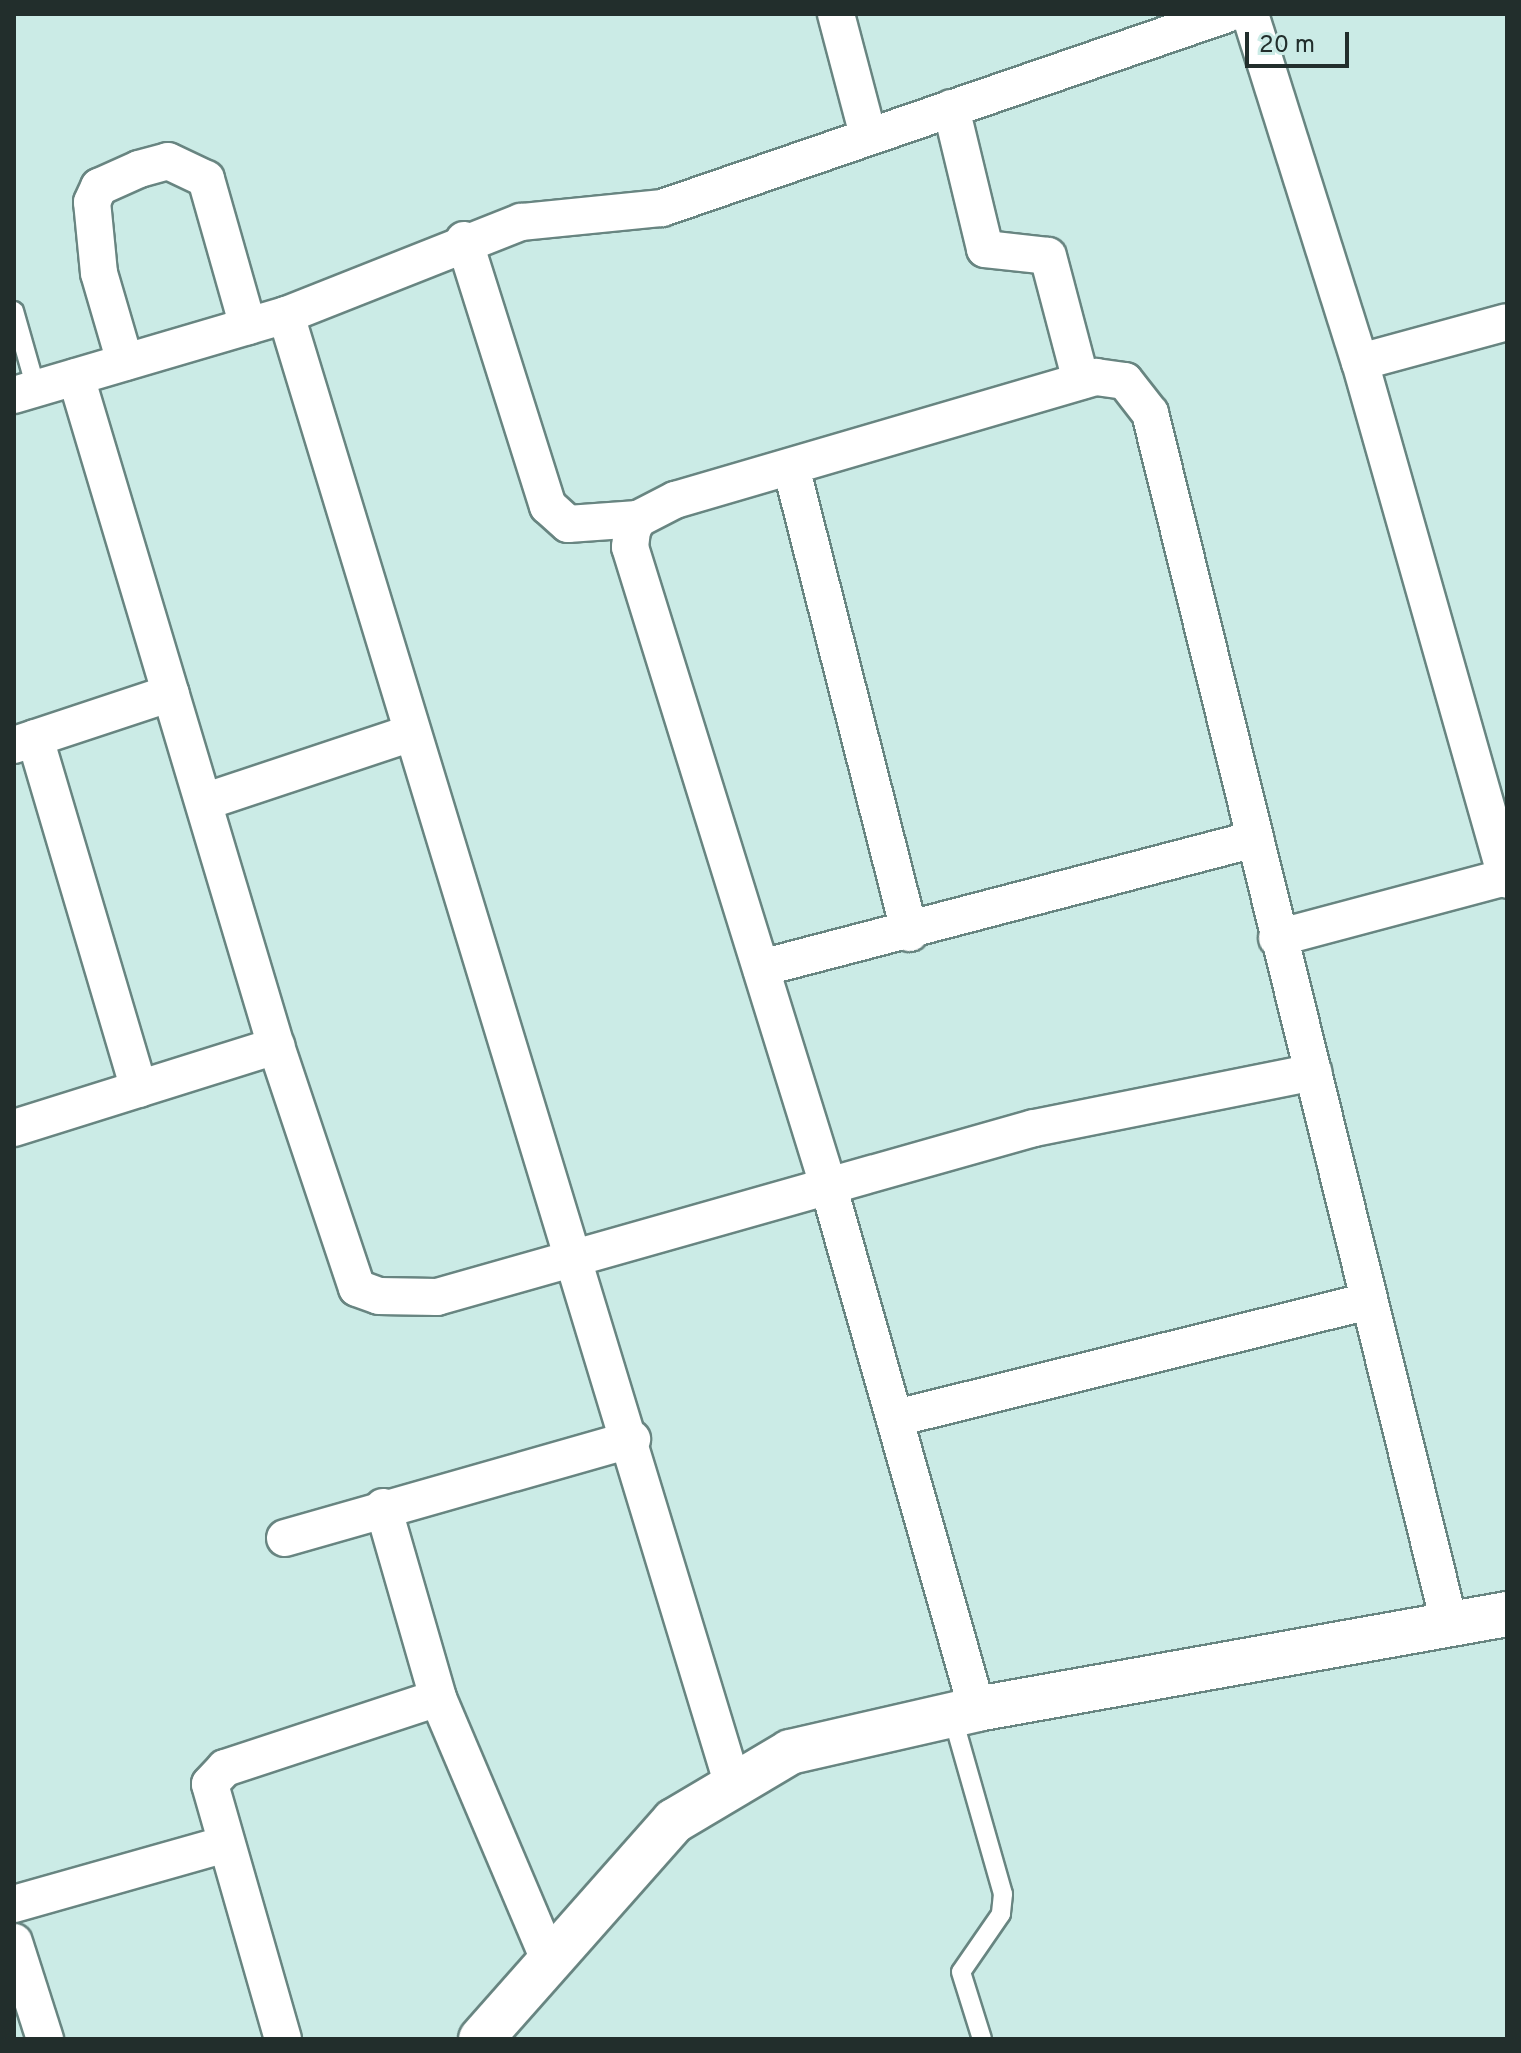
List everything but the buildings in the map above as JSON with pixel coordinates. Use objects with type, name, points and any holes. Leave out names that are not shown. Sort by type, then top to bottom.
[{"type":"street","points":[[836,14],[868,135]]},
{"type":"street","points":[[25,392],[286,315],[464,240],[553,217],[650,211],[951,108],[1174,23],[1227,14]]},
{"type":"street","points":[[1250,14],[1360,362],[1507,878],[1277,938]]},
{"type":"street","points":[[951,108],[985,249],[1048,256],[1081,381]]},
{"type":"street","points":[[125,362],[99,273],[92,202],[99,187],[139,169],[168,161],[206,179],[248,326]]},
{"type":"street","points":[[464,240],[548,506],[568,524],[638,519],[675,500],[1081,381],[1125,381],[1150,413],[1277,938],[1450,1626]]},
{"type":"street","points":[[286,315],[412,733],[632,1439],[732,1782]]},
{"type":"street","points":[[1360,362],[1507,322]]},
{"type":"street","points":[[76,377],[276,1046],[357,1288],[379,1296],[437,1297],[1034,1128],[1313,1072]]},
{"type":"street","points":[[791,467],[910,933]]},
{"type":"street","points":[[638,519],[630,547],[828,1185],[896,1418],[964,1712]]},
{"type":"street","points":[[139,1089],[25,742],[171,693]]},
{"type":"street","points":[[204,802],[412,733]]},
{"type":"street","points":[[761,968],[910,933],[1255,839]]},
{"type":"street","points":[[14,1128],[276,1046]]},
{"type":"street","points":[[896,1418],[1368,1301]]},
{"type":"street","points":[[285,1538],[383,1507],[632,1439]]},
{"type":"street","points":[[383,1507],[438,1698],[548,1957]]},
{"type":"street","points":[[481,2039],[548,1957],[674,1821],[732,1782],[790,1752],[964,1712],[1507,1614]]},
{"type":"street","points":[[283,2039],[223,1845],[210,1784],[225,1768],[438,1698]]},
{"type":"street","points":[[14,1904],[223,1845]]},
{"type":"street","points":[[14,1942],[45,2039]]},
{"type":"lane","points":[[14,311],[25,392]]},
{"type":"lane","points":[[964,1712],[1003,1894],[1001,1914],[961,1972],[982,2039]]}]
